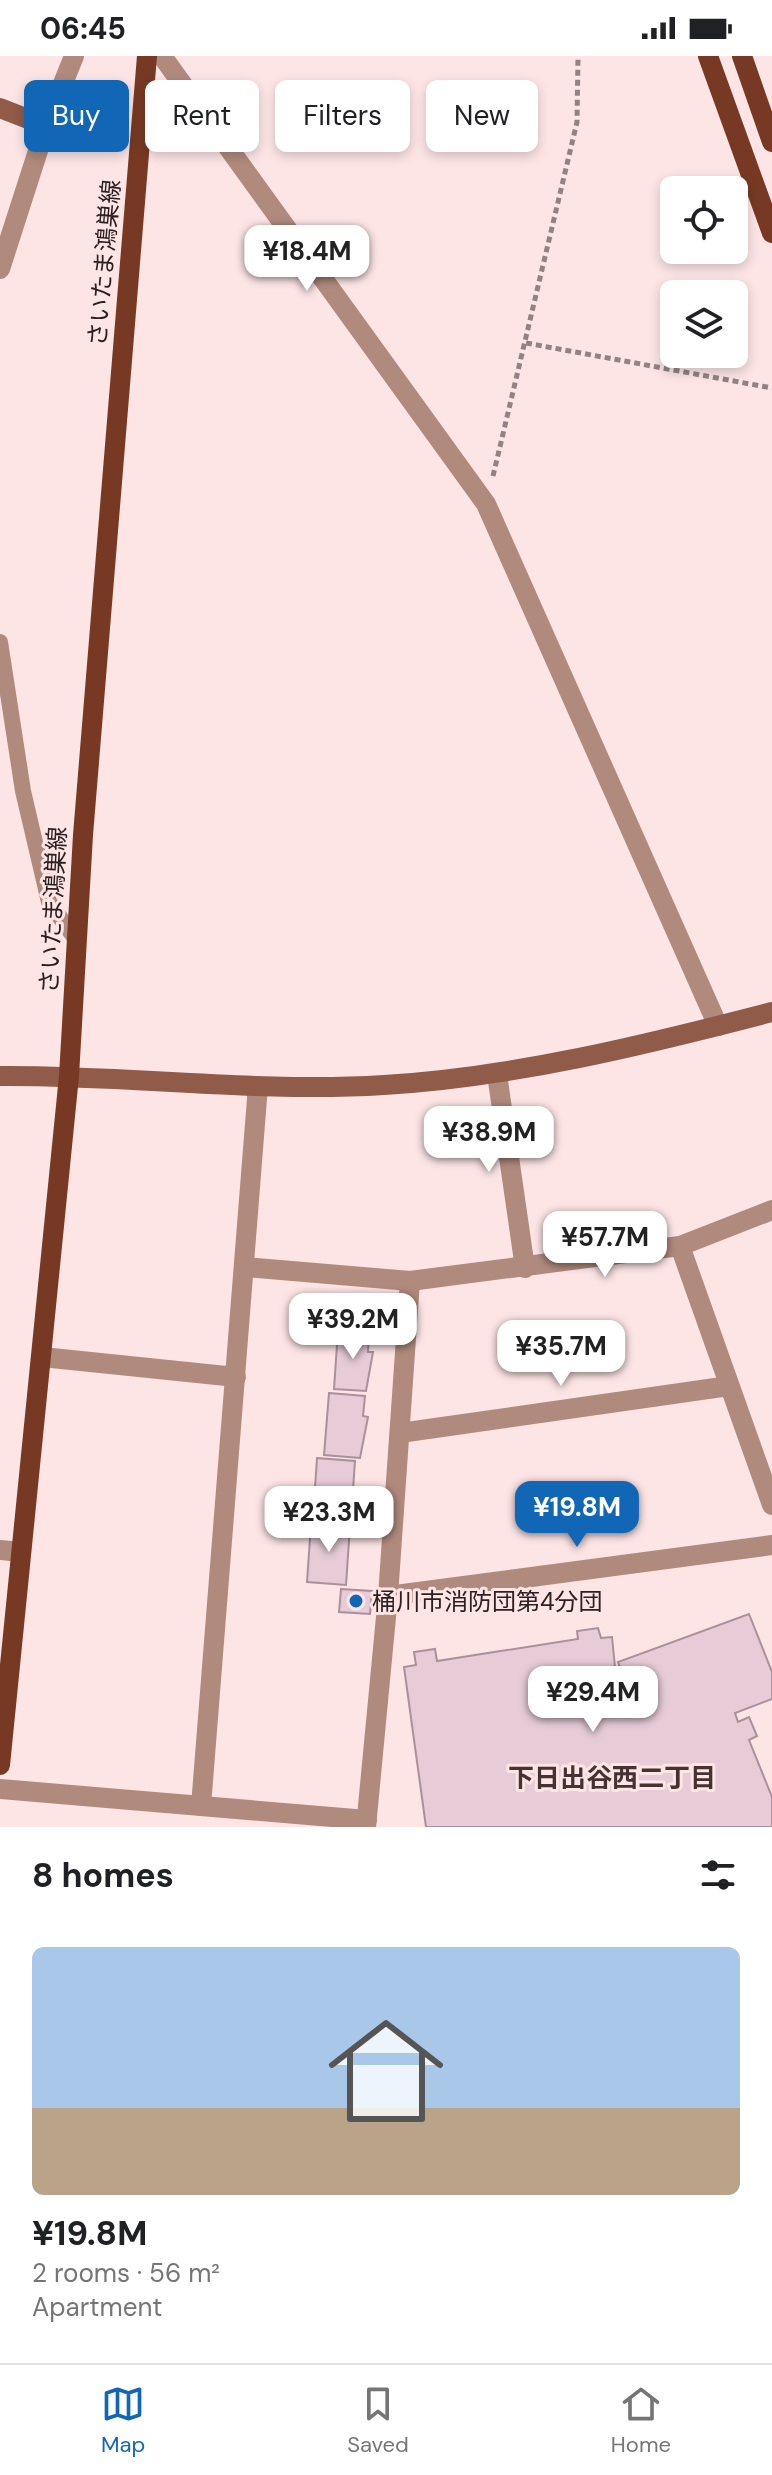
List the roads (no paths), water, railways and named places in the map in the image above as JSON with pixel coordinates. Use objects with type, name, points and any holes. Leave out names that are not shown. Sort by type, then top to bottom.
[{"type":"main road","name":"さいたま鴻巣線","points":[[0,1765],[69,1076],[147,56]]},
{"type":"main road","points":[[709,60],[772,233]]},
{"type":"main road","points":[[743,60],[772,142]]},
{"type":"street","points":[[64,80],[74,56]]},
{"type":"street","points":[[162,56],[486,504],[718,1026]]},
{"type":"street","points":[[0,108],[24,117]]},
{"type":"street","points":[[0,269],[38,152]]},
{"type":"street","points":[[0,1076],[69,1076],[258,1086],[382,1086],[497,1074],[772,1012]]},
{"type":"street","points":[[497,1074],[525,1268]]},
{"type":"street","points":[[201,1806],[258,1086]]},
{"type":"street","points":[[245,1267],[410,1281],[680,1246],[772,1210]]},
{"type":"street","points":[[680,1246],[772,1505]]},
{"type":"street","points":[[0,1789],[367,1824],[388,1596],[410,1281]]},
{"type":"street","points":[[42,1357],[236,1377]]},
{"type":"street","points":[[400,1433],[729,1386]]},
{"type":"street","points":[[388,1596],[772,1545]]},
{"type":"street","points":[[0,1550],[21,1552]]},
{"type":"lane","points":[[0,642],[23,791],[49,902],[77,941]]},
{"type":"place","name":"桶川市消防団第4分団","points":[[356,1601]]},
{"type":"district","name":"下日出谷西二丁目","points":[[612,1778]]}]
